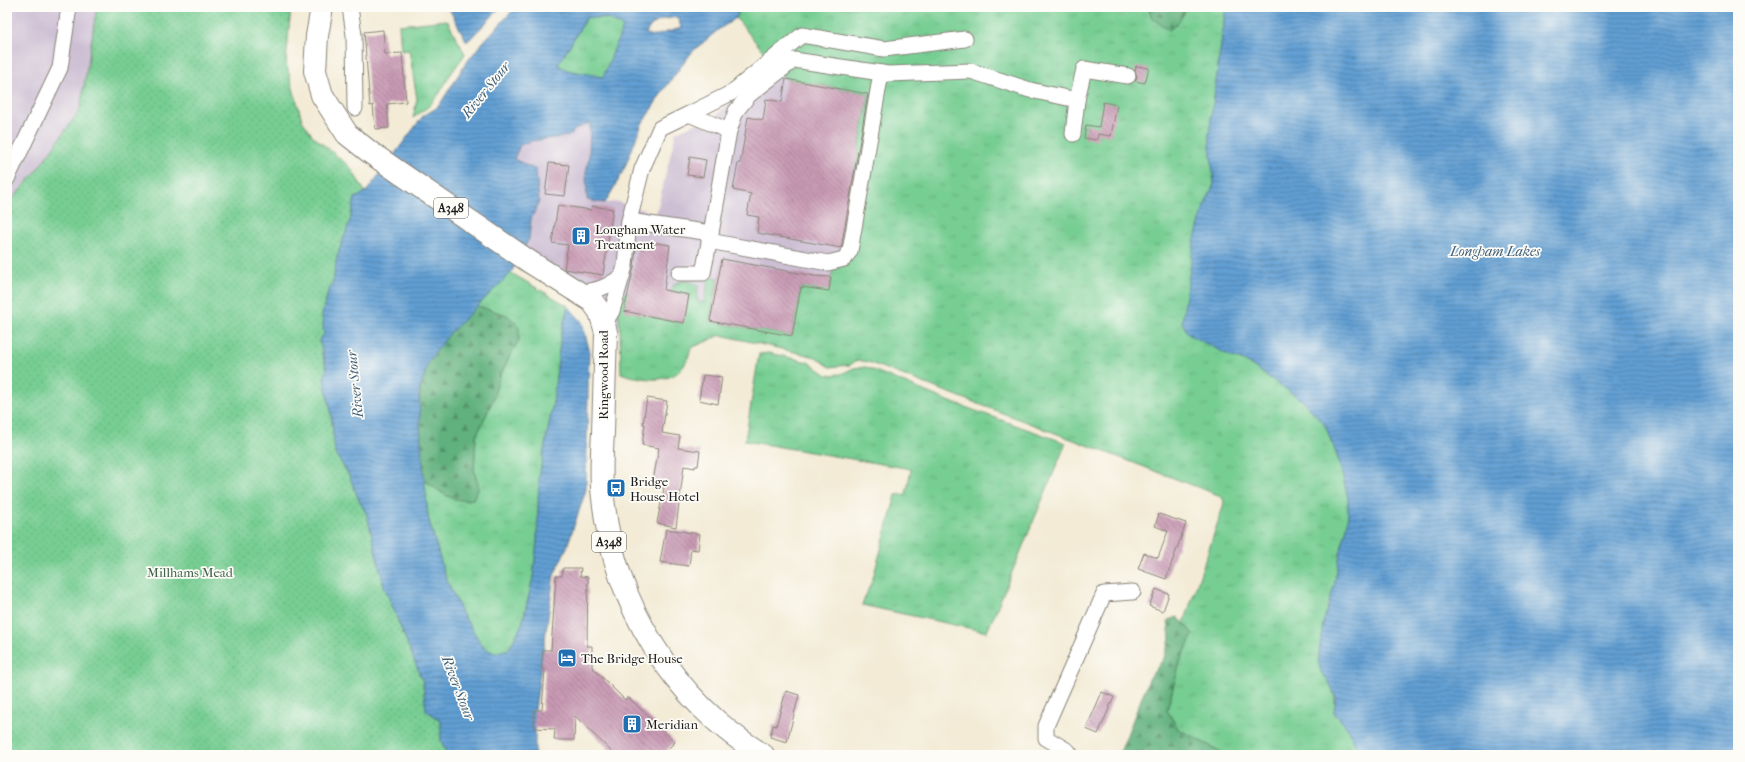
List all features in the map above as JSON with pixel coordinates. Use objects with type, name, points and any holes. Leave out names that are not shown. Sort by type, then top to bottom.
[{"type":"highway","name":"Ringwood Road","points":[[322,7],[317,36],[315,71],[320,89],[332,112],[347,134],[372,153],[530,262],[592,301],[600,312],[606,332],[602,497],[609,544],[627,596],[658,653],[686,691],[715,721],[748,746],[763,755]]},
{"type":"lane","points":[[7,179],[60,68],[69,7]]},
{"type":"lane","points":[[350,7],[354,36],[355,108]]},
{"type":"lane","points":[[604,324],[612,311],[625,266],[629,221],[642,169],[660,128],[731,93],[802,35],[884,49],[965,39]]},
{"type":"lane","points":[[679,273],[703,274],[729,131],[736,111],[748,95],[794,60],[888,74],[972,71],[1030,90],[1077,100]]},
{"type":"lane","points":[[1073,134],[1077,100],[1084,69],[1128,76]]},
{"type":"lane","points":[[629,221],[710,237],[828,264],[844,259],[850,251],[881,73]]},
{"type":"lane","points":[[689,114],[729,131]]},
{"type":"lane","points":[[579,292],[597,291],[611,284],[622,276]]},
{"type":"lane","points":[[1071,755],[1068,751],[1046,738],[1046,726],[1104,594],[1133,592]]},
{"type":"shaded area","points":[[7,7],[97,7],[80,110],[34,174],[7,205]]},
{"type":"shaded area","points":[[796,47],[885,61],[850,365],[830,367],[816,357],[721,335],[691,348],[684,367],[671,377],[657,380],[621,373],[620,327],[601,302],[523,250],[529,239],[531,219],[539,202],[536,170],[514,159],[520,145],[531,141],[569,136],[577,128],[590,123],[589,158],[586,173],[587,199],[605,203],[618,202],[656,214],[676,132],[716,115]]},
{"type":"green space","name":"Millhams Mead","points":[[97,7],[291,7],[286,63],[302,120],[312,135],[350,167],[366,193],[355,198],[350,221],[337,257],[333,282],[328,292],[322,315],[324,334],[321,352],[327,369],[324,378],[331,412],[335,453],[349,475],[358,498],[367,515],[384,586],[423,682],[426,710],[441,721],[441,740],[447,755],[7,755],[7,205],[34,174],[80,110]]},
{"type":"green space","points":[[741,7],[1148,7],[1152,18],[1184,14],[1185,7],[1226,7],[1209,135],[1214,184],[1204,207],[1230,356],[1247,362],[1302,400],[1325,425],[1338,458],[1348,498],[1348,523],[1340,554],[1321,672],[1333,690],[1335,700],[1334,712],[1348,729],[1360,755],[1227,755],[1178,729],[1167,710],[1180,662],[1193,634],[1184,623],[1223,507],[1224,501],[1221,496],[868,362],[857,360],[850,365],[830,367],[816,357],[721,335],[691,348],[685,365],[674,375],[660,379],[652,379],[634,377],[621,373],[618,310],[623,295],[629,291],[653,317],[683,323],[689,295],[671,291],[674,284],[686,281],[695,284],[698,286],[697,301],[704,303],[709,277],[718,278],[710,321],[792,336],[801,287],[829,290],[831,277],[841,248],[869,94],[786,79],[736,18]]},
{"type":"green space","points":[[1148,7],[1185,7],[1180,20],[1169,30],[1152,18]]},
{"type":"green space","points":[[587,17],[609,19],[623,27],[603,78],[567,70],[558,65]]},
{"type":"green space","points":[[447,20],[465,54],[439,94],[429,106],[413,118],[417,99],[409,50],[401,51],[399,25]]},
{"type":"green space","points":[[511,273],[568,306],[561,334],[553,403],[539,477],[537,542],[533,578],[522,624],[509,649],[494,654],[483,647],[463,615],[445,576],[428,517],[424,480],[452,498],[459,500],[473,499],[478,487],[474,471],[476,437],[493,400],[498,381],[519,340],[507,315],[477,306]]},
{"type":"green space","points":[[477,306],[507,315],[519,326],[519,340],[498,381],[493,400],[476,437],[474,471],[479,487],[473,499],[459,500],[447,496],[424,480],[419,404],[423,374],[432,354]]},
{"type":"green space","points":[[769,353],[808,362],[827,375],[841,374],[854,368],[866,367],[948,401],[1066,443],[987,632],[862,605],[873,578],[896,495],[906,494],[911,469],[745,441],[759,354]]},
{"type":"green space","points":[[1178,617],[1193,634],[1180,662],[1167,710],[1178,729],[1227,755],[1152,755],[1144,751],[1142,755],[1119,755],[1149,679],[1164,658],[1170,638],[1168,620]]},
{"type":"water","points":[[448,7],[501,7],[467,42]]},
{"type":"water","name":"River Stour","points":[[516,7],[741,7],[736,18],[718,30],[692,52],[663,91],[642,124],[622,174],[605,203],[587,200],[586,173],[589,158],[590,123],[577,128],[569,136],[531,141],[520,145],[514,159],[536,170],[539,202],[531,219],[529,239],[511,273],[450,333],[429,361],[419,392],[421,444],[428,517],[445,576],[463,615],[483,647],[494,653],[509,649],[522,624],[533,578],[537,542],[539,477],[553,403],[561,334],[568,306],[582,322],[589,349],[586,490],[567,547],[554,575],[535,710],[535,755],[447,755],[441,740],[441,721],[426,710],[423,682],[384,586],[367,515],[358,498],[349,475],[335,453],[331,412],[324,378],[327,369],[319,340],[324,334],[322,315],[328,292],[333,282],[337,257],[350,221],[355,198],[366,192],[423,116],[438,107],[466,63],[484,41]],"holes":[[[587,17],[609,19],[623,27],[603,77],[567,70],[558,65]],[[678,17],[681,28],[654,36],[646,34],[648,29],[655,23]]]},
{"type":"water","name":"Longham Lakes","points":[[1226,7],[1738,7],[1738,755],[1360,755],[1348,729],[1334,712],[1336,698],[1330,684],[1321,672],[1318,660],[1323,623],[1334,586],[1348,523],[1348,498],[1338,458],[1325,425],[1302,400],[1247,362],[1230,356],[1188,334],[1182,322],[1194,242],[1204,207],[1214,184],[1209,135]]},
{"type":"building","points":[[383,30],[385,54],[402,53],[406,102],[387,104],[389,128],[375,129],[373,105],[370,106],[364,32]]},
{"type":"building","points":[[1136,66],[1149,68],[1145,83],[1135,81],[1137,77],[1135,71]]},
{"type":"building","points":[[786,79],[868,94],[841,248],[757,233],[759,217],[747,215],[751,194],[733,190],[738,163],[740,164],[748,117],[763,120],[766,99],[782,102]]},
{"type":"building","points":[[1103,102],[1117,105],[1111,136],[1098,134],[1097,140],[1084,138],[1086,125],[1099,127]]},
{"type":"building","points":[[690,157],[706,160],[703,177],[687,175]]},
{"type":"building","points":[[549,163],[569,165],[565,196],[545,194]]},
{"type":"building","name":"Longham Water Treatment","points":[[558,205],[591,210],[592,206],[613,209],[603,275],[564,269],[568,245],[552,243]]},
{"type":"building","points":[[645,241],[670,245],[664,290],[689,295],[684,323],[624,311],[634,267],[636,248],[644,249]]},
{"type":"building","points":[[722,259],[814,276],[831,277],[829,291],[801,287],[792,336],[710,321]]},
{"type":"building","points":[[703,375],[722,377],[718,404],[699,400]]},
{"type":"building","points":[[647,398],[667,401],[662,433],[680,436],[678,448],[700,451],[698,466],[695,466],[695,468],[684,466],[676,527],[657,523],[664,488],[652,486],[659,448],[642,445],[645,424],[643,424]]},
{"type":"building","points":[[1159,514],[1186,523],[1166,579],[1138,569],[1144,553],[1158,558],[1168,531],[1155,526]]},
{"type":"building","points":[[666,529],[700,534],[698,550],[691,549],[689,566],[660,562]]},
{"type":"building","name":"The Bridge House","points":[[563,568],[581,568],[580,576],[588,577],[587,646],[592,646],[592,667],[625,700],[628,697],[675,742],[662,755],[615,755],[575,716],[574,740],[554,740],[555,729],[534,728],[534,710],[542,710],[545,669],[541,669],[543,650],[551,650],[556,576],[562,576]]},
{"type":"building","points":[[1156,589],[1169,594],[1163,611],[1149,606]]},
{"type":"building","points":[[786,691],[799,695],[787,742],[770,737],[773,725],[776,726]]},
{"type":"building","points":[[1102,692],[1114,697],[1098,734],[1086,729]]},
{"type":"place","name":"Longham Water Treatment","points":[[581,236]]},
{"type":"place","name":"Bridge House Hotel","points":[[616,488]]},
{"type":"place","name":"The Bridge House","points":[[567,658]]},
{"type":"place","name":"Meridian","points":[[632,724]]}]
